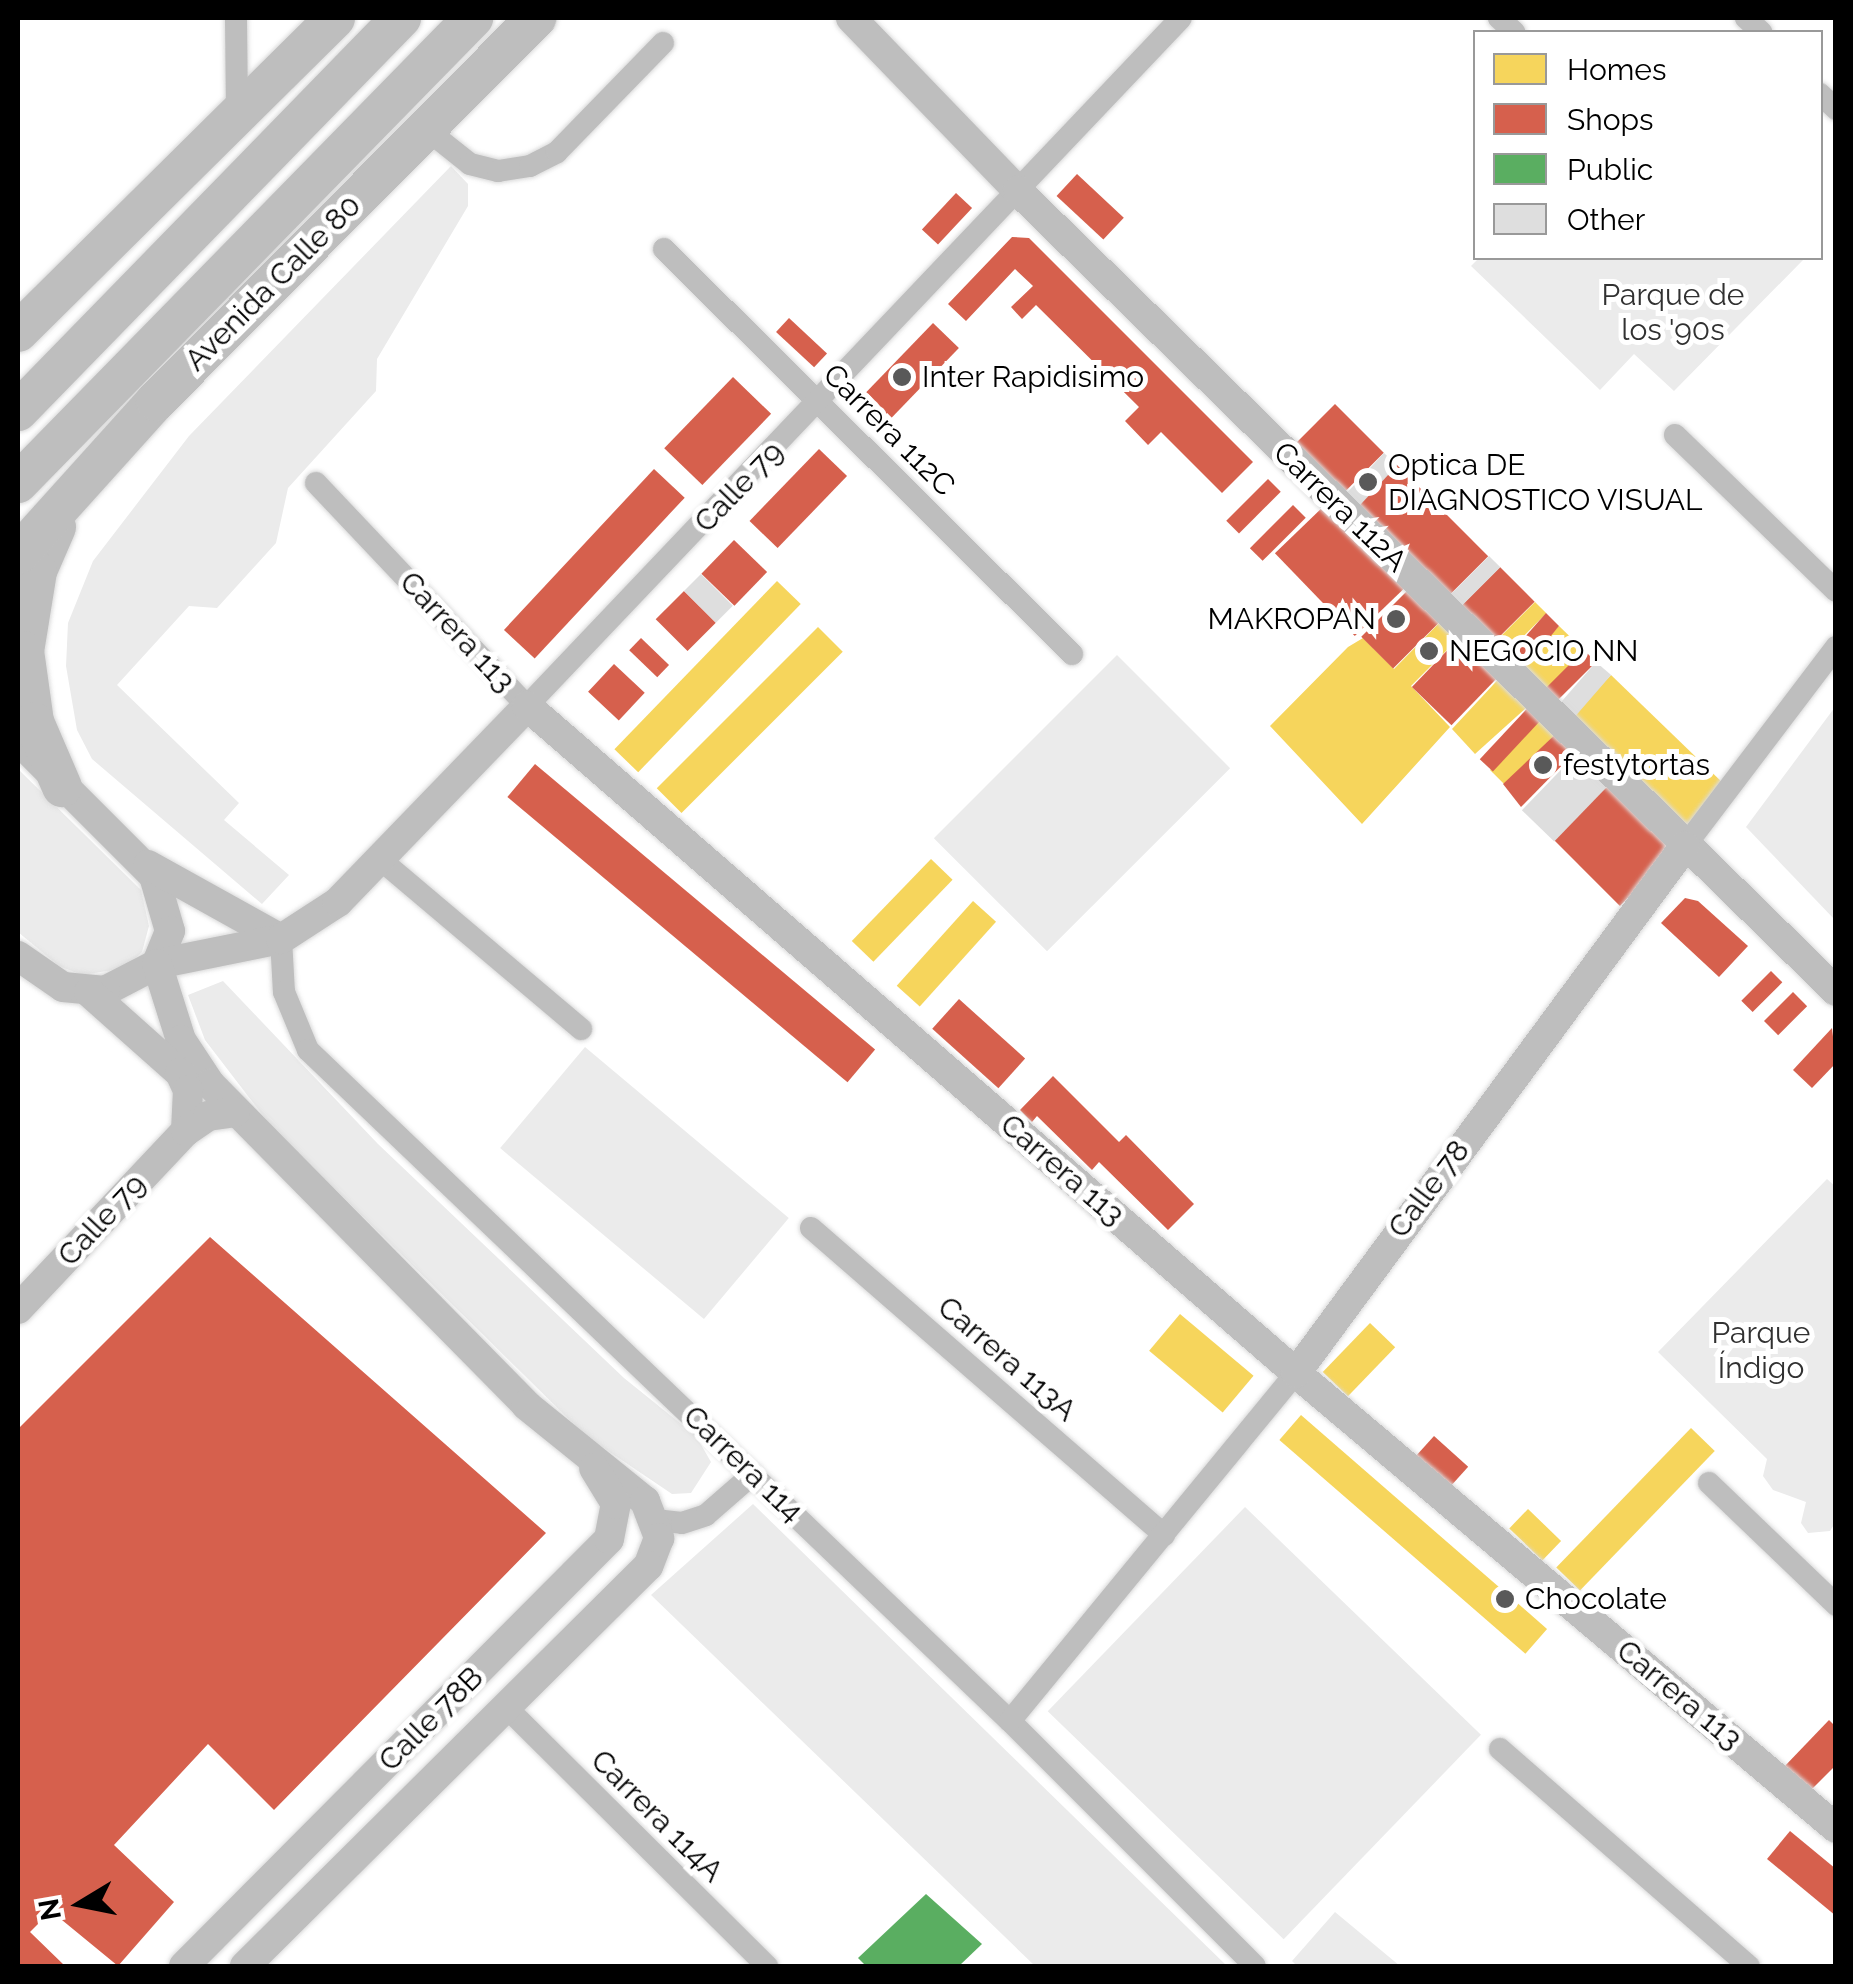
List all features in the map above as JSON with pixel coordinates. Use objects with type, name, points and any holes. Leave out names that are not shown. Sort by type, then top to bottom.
[{"type":"highway","points":[[18,332],[335,18]]},
{"type":"highway","points":[[18,411],[401,18]]},
{"type":"highway","name":"Avenida Calle 80","points":[[18,483],[473,18]]},
{"type":"highway","name":"Avenida Calle 80","points":[[18,554],[80,490],[156,401],[536,18]]},
{"type":"highway","points":[[62,788],[34,722],[24,651],[37,571],[80,490]]},
{"type":"street","points":[[236,18],[236,117]]},
{"type":"street","name":"Carrera 112A","points":[[853,18],[1018,191],[1836,991]]},
{"type":"street","name":"Calle 79","points":[[157,964],[281,939],[338,902],[820,403],[1181,18]]},
{"type":"street","points":[[426,128],[470,164],[498,171],[530,166],[557,152],[663,43]]},
{"type":"street","name":"Carrera 112C","points":[[664,249],[1072,654]]},
{"type":"street","points":[[1676,435],[1836,591]]},
{"type":"street","name":"Carrera 113","points":[[316,483],[527,706],[1296,1373],[1836,1828]]},
{"type":"street","name":"Calle 78","points":[[1010,1721],[1296,1373],[1836,647]]},
{"type":"street","points":[[18,740],[62,788],[143,862],[281,939]]},
{"type":"street","points":[[381,860],[580,1029]]},
{"type":"street","points":[[143,862],[170,916],[157,964],[181,1040],[235,1112],[582,1454],[624,1481],[656,1520],[682,1523],[706,1515],[753,1474]]},
{"type":"street","name":"Carrera 114","points":[[281,939],[284,992],[308,1050],[1010,1721],[1256,1966]]},
{"type":"street","points":[[18,956],[48,979],[89,992],[180,1073],[188,1090],[186,1130]]},
{"type":"street","points":[[89,992],[122,985],[157,964]]},
{"type":"street","points":[[186,1130],[208,1116],[235,1112]]},
{"type":"street","name":"Calle 79","points":[[18,1308],[186,1130]]},
{"type":"street","name":"Carrera 113A","points":[[811,1228],[1164,1535]]},
{"type":"street","name":"Calle 78B","points":[[184,1966],[609,1540],[616,1504],[582,1454]]},
{"type":"street","points":[[1708,1483],[1836,1606]]},
{"type":"street","name":"Calle 78B","points":[[246,1966],[648,1566],[660,1538],[656,1520]]},
{"type":"street","name":"Carrera 114A","points":[[506,1707],[766,1966]]},
{"type":"street","points":[[1500,1749],[1750,1966]]},
{"type":"green space","points":[[451,166],[468,184],[468,206],[377,359],[376,391],[288,488],[276,543],[217,608],[189,606],[117,685],[239,803],[224,820],[289,875],[262,904],[92,759],[77,730],[66,666],[68,623],[93,561],[189,436]]},
{"type":"green space","name":"Parque de los '90s","points":[[1477,260],[1803,260],[1674,391],[1634,354],[1600,390],[1471,266]]},
{"type":"green space","points":[[1117,655],[1230,768],[1047,951],[934,838]]},
{"type":"green space","points":[[1835,707],[1835,920],[1746,827]]},
{"type":"green space","points":[[18,769],[141,890],[149,926],[142,952],[125,968],[82,975],[59,966],[18,932]]},
{"type":"green space","points":[[223,981],[378,1144],[624,1378],[696,1436],[711,1462],[691,1493],[672,1494],[586,1436],[271,1126],[205,1040],[188,995]]},
{"type":"green space","points":[[585,1047],[789,1218],[704,1319],[500,1148]]},
{"type":"green space","name":"Parque Índigo","points":[[1827,1179],[1836,1187],[1835,1523],[1830,1531],[1808,1533],[1801,1523],[1806,1502],[1773,1490],[1763,1476],[1767,1459],[1658,1352]]},
{"type":"green space","points":[[753,1504],[1227,1966],[1035,1966],[651,1595]]},
{"type":"green space","points":[[1245,1507],[1481,1735],[1284,1939],[1048,1711]]},
{"type":"green space","points":[[1335,1912],[1400,1966],[1297,1966],[1292,1961]]},
{"type":"building: Homes","points":[[777,581],[801,604],[638,772],[614,749]]},
{"type":"building: Homes","points":[[1535,602],[1546,613],[1501,659],[1490,647]]},
{"type":"building: Homes","points":[[1447,615],[1464,633],[1411,686],[1450,727],[1362,824],[1270,726],[1348,647],[1363,638],[1394,669]]},
{"type":"building: Homes","points":[[1559,626],[1584,650],[1538,698],[1513,673]]},
{"type":"building: Homes","points":[[818,627],[843,652],[682,813],[657,788]]},
{"type":"building: Homes","points":[[1506,671],[1535,700],[1475,754],[1452,729]]},
{"type":"building: Homes","points":[[1611,675],[1727,787],[1678,837],[1562,725]]},
{"type":"building: Homes","points":[[1548,712],[1563,727],[1505,785],[1490,770]]},
{"type":"building: Homes","points":[[931,859],[953,880],[873,962],[852,941]]},
{"type":"building: Homes","points":[[973,901],[996,922],[920,1006],[897,986]]},
{"type":"building: Homes","points":[[1180,1314],[1254,1376],[1223,1412],[1149,1351]]},
{"type":"building: Homes","points":[[1370,1323],[1395,1347],[1348,1396],[1323,1372]]},
{"type":"building: Homes","points":[[1301,1415],[1547,1629],[1525,1654],[1279,1440]]},
{"type":"building: Homes","points":[[1691,1428],[1715,1451],[1580,1590],[1556,1568]]},
{"type":"building: Homes","points":[[1528,1509],[1561,1541],[1542,1560],[1509,1528]]},
{"type":"building: Shops","points":[[1077,174],[1124,218],[1103,240],[1057,196]]},
{"type":"building: Shops","points":[[956,193],[972,208],[938,245],[922,230]]},
{"type":"building: Shops","points":[[1012,237],[1029,238],[1253,462],[1222,493],[1161,432],[1148,445],[1125,421],[1139,407],[1036,305],[1022,319],[1011,307],[1033,286],[1015,269],[966,321],[948,304]]},
{"type":"building: Shops","points":[[789,318],[827,353],[814,367],[776,332]]},
{"type":"building: Shops","points":[[933,323],[959,348],[889,420],[864,395]]},
{"type":"building: Shops","points":[[733,377],[771,414],[702,485],[664,448]]},
{"type":"building: Shops","points":[[1335,404],[1384,453],[1337,499],[1288,451]]},
{"type":"building: Shops","points":[[819,449],[847,476],[778,548],[750,521]]},
{"type":"building: Shops","points":[[1397,465],[1488,556],[1442,603],[1350,512]]},
{"type":"building: Shops","points":[[654,469],[685,498],[535,659],[504,630]]},
{"type":"building: Shops","points":[[1268,479],[1281,492],[1239,533],[1226,521]]},
{"type":"building: Shops","points":[[1326,504],[1406,587],[1355,636],[1275,553]]},
{"type":"building: Shops","points":[[1293,505],[1306,518],[1263,561],[1250,548]]},
{"type":"building: Shops","points":[[734,540],[767,572],[734,606],[701,574]]},
{"type":"building: Shops","points":[[1500,567],[1535,602],[1489,648],[1454,613]]},
{"type":"building: Shops","points":[[1415,583],[1447,615],[1393,669],[1361,637]]},
{"type":"building: Shops","points":[[684,591],[716,623],[688,651],[656,619]]},
{"type":"building: Shops","points":[[1546,613],[1559,626],[1517,677],[1503,662]]},
{"type":"building: Shops","points":[[1464,633],[1504,671],[1451,725],[1412,687]]},
{"type":"building: Shops","points":[[641,638],[669,665],[657,677],[629,650]]},
{"type":"building: Shops","points":[[1584,650],[1596,662],[1548,710],[1536,698]]},
{"type":"building: Shops","points":[[614,664],[645,693],[619,720],[588,692]]},
{"type":"building: Shops","points":[[1535,700],[1548,712],[1493,772],[1480,759]]},
{"type":"building: Shops","name":"festytortas","points":[[1563,727],[1582,745],[1521,807],[1503,784]]},
{"type":"building: Shops","points":[[535,764],[875,1049],[847,1082],[507,797]]},
{"type":"building: Shops","points":[[1615,778],[1681,844],[1620,906],[1553,840]]},
{"type":"building: Shops","points":[[1685,898],[1698,901],[1748,946],[1719,977],[1661,923]]},
{"type":"building: Shops","points":[[1771,971],[1782,982],[1753,1012],[1741,1001]]},
{"type":"building: Shops","points":[[1793,992],[1807,1006],[1778,1035],[1764,1021]]},
{"type":"building: Shops","points":[[959,999],[1025,1059],[998,1088],[932,1029]]},
{"type":"building: Shops","points":[[1832,1028],[1836,1063],[1812,1088],[1793,1070]]},
{"type":"building: Shops","points":[[1053,1076],[1119,1142],[1126,1135],[1194,1204],[1168,1230],[1099,1162],[1092,1170],[1037,1116],[1032,1122],[1020,1110]]},
{"type":"building: Shops","points":[[210,1237],[546,1533],[274,1810],[208,1744],[114,1845],[174,1902],[118,1966],[51,1911],[30,1932],[65,1966],[18,1966],[18,1429]]},
{"type":"building: Shops","points":[[1434,1436],[1468,1467],[1449,1488],[1415,1458]]},
{"type":"building: Shops","points":[[1829,1720],[1836,1727],[1836,1765],[1809,1792],[1783,1768]]},
{"type":"building: Shops","points":[[1790,1831],[1836,1869],[1836,1916],[1767,1859]]},
{"type":"building: Public","points":[[926,1894],[982,1944],[959,1966],[866,1966],[858,1958]]},
{"type":"building: Other","name":"Optica DE DIAGNOSTICO VISUAL","points":[[1384,453],[1397,465],[1353,513],[1340,501]]},
{"type":"building: Other","points":[[1489,556],[1500,567],[1455,613],[1444,601]]},
{"type":"building: Other","points":[[701,574],[733,606],[716,623],[684,591]]},
{"type":"building: Other","points":[[1596,662],[1611,675],[1566,726],[1551,713]]},
{"type":"building: Other","points":[[1583,747],[1615,778],[1554,842],[1522,810]]},
{"type":"place","name":"Inter Rapidisimo","points":[[902,377]]},
{"type":"place","name":"Optica DE DIAGNOSTICO VISUAL","points":[[1368,482]]},
{"type":"place","name":"MAKROPAN","points":[[1396,619]]},
{"type":"place","name":"NEGOCIO NN","points":[[1429,651]]},
{"type":"place","name":"festytortas","points":[[1543,765]]},
{"type":"place","name":"Chocolate","points":[[1505,1599]]}]
